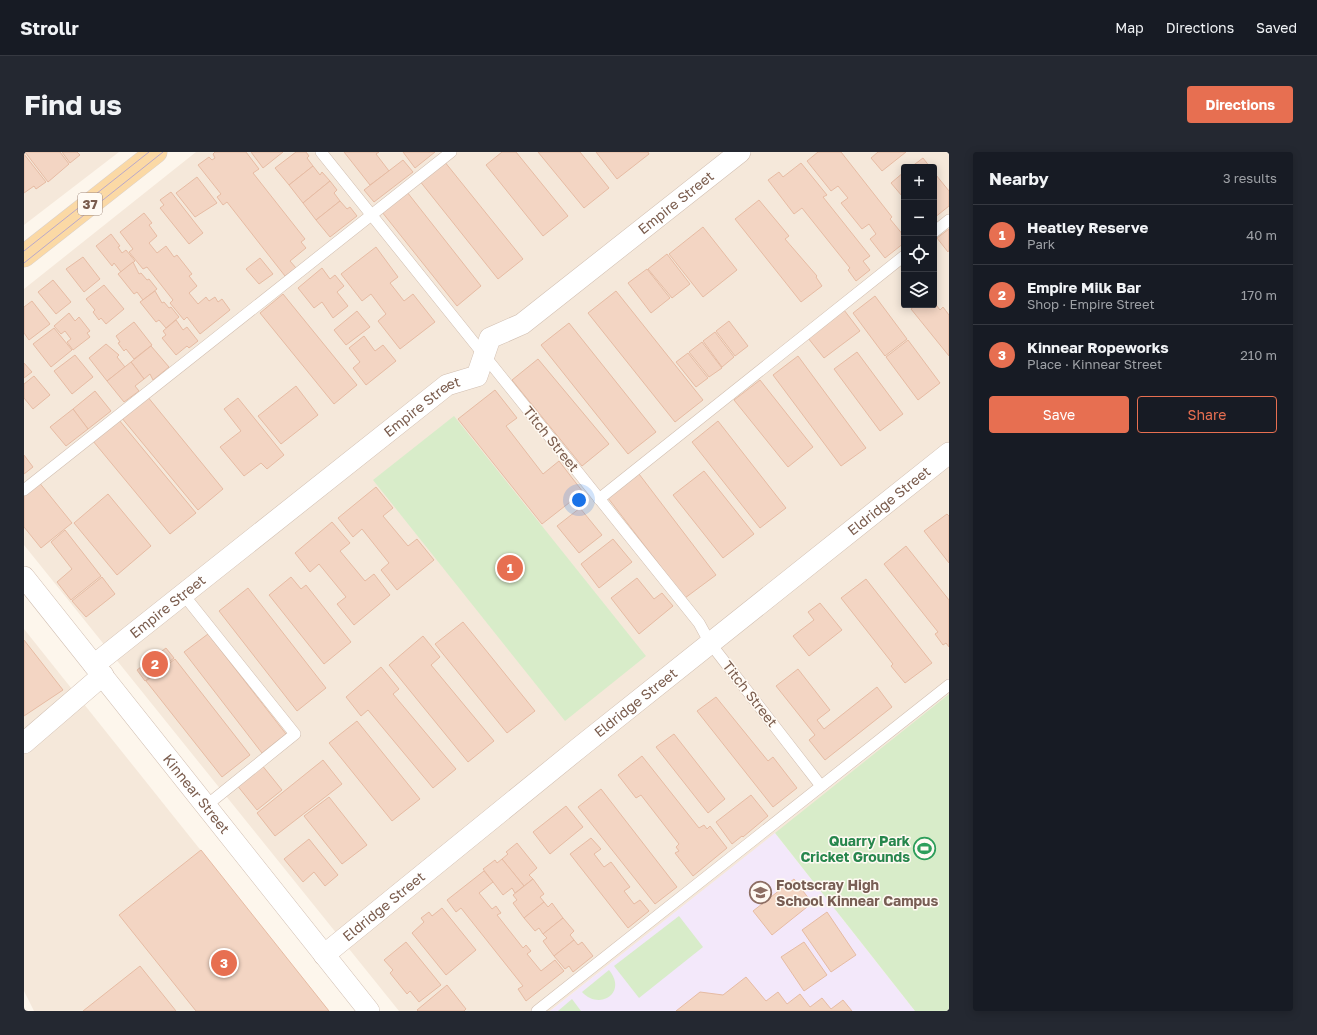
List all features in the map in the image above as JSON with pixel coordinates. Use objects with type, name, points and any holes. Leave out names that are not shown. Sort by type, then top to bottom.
[{"type":"main road","name":"37","points":[[24,256],[156,152]]},
{"type":"street","name":"Empire Street","points":[[24,743],[99,670],[183,594],[447,385],[477,376],[490,338],[522,324],[740,152]]},
{"type":"street","name":"Eldridge Street","points":[[324,955],[710,643],[949,453]]},
{"type":"street","name":"Kinnear Street","points":[[24,577],[207,805],[369,1011]]},
{"type":"lane","name":"Titch Street","points":[[320,152],[699,623],[710,643],[821,786]]},
{"type":"lane","points":[[24,490],[451,152]]},
{"type":"lane","points":[[937,230],[949,220]]},
{"type":"lane","points":[[599,499],[901,258]]},
{"type":"lane","points":[[183,594],[295,734],[207,805]]},
{"type":"lane","points":[[537,1011],[949,685]]},
{"type":"shaded area","points":[[24,152],[119,152],[24,225]]},
{"type":"shaded area","points":[[196,152],[949,152],[949,694],[550,1011],[399,1011],[24,545],[24,289]]},
{"type":"shaded area","points":[[24,629],[329,1011],[34,1011],[24,991]]},
{"type":"shaded area","name":"Footscray High School Kinnear Campus","points":[[775,833],[915,1011],[550,1011]]},
{"type":"green space","points":[[454,416],[646,656],[565,721],[373,480]]},
{"type":"green space","points":[[949,694],[949,1011],[915,1011],[775,833]]},
{"type":"green space","points":[[679,916],[703,947],[639,998],[614,966]]},
{"type":"green space","points":[[609,970],[614,978],[615,986],[609,997],[596,1000],[582,992]]},
{"type":"green space","points":[[572,999],[581,1011],[558,1011]]},
{"type":"building","points":[[25,152],[60,152],[69,164],[48,182]]},
{"type":"building","points":[[62,152],[77,152],[80,155],[70,163]]},
{"type":"building","points":[[215,152],[246,152],[259,169],[253,173],[305,239],[301,242],[306,248],[290,261],[296,268],[285,276],[227,202],[223,205],[217,197],[221,194],[198,165],[209,157],[212,160],[215,158],[213,154]]},
{"type":"building","points":[[251,152],[283,152],[263,168]]},
{"type":"building","points":[[296,152],[306,152],[309,156],[307,158],[313,166],[289,185],[275,168]]},
{"type":"building","points":[[344,152],[379,152],[376,154],[389,171],[370,185]]},
{"type":"building","points":[[403,152],[435,152],[415,168]]},
{"type":"building","points":[[502,152],[516,152],[568,216],[543,236],[486,165]]},
{"type":"building","points":[[538,152],[580,152],[609,188],[584,208]]},
{"type":"building","points":[[596,152],[648,152],[649,154],[617,179]]},
{"type":"building","points":[[818,152],[841,152],[892,217],[890,219],[901,232],[901,245],[885,258],[870,239],[876,234],[869,224],[862,229],[841,203],[848,198],[838,186],[831,191],[807,161]]},
{"type":"building","points":[[878,152],[906,152],[882,171],[871,158]]},
{"type":"building","points":[[24,154],[46,182],[36,189],[34,186],[24,193]]},
{"type":"building","points":[[923,158],[928,164],[915,164]]},
{"type":"building","points":[[403,160],[413,172],[374,202],[364,190]]},
{"type":"building","points":[[444,161],[523,259],[498,279],[419,180]]},
{"type":"building","points":[[801,163],[827,195],[823,197],[870,256],[863,261],[870,270],[856,281],[848,270],[850,268],[802,208],[794,214],[768,180],[779,172],[783,177]]},
{"type":"building","points":[[313,166],[320,175],[322,172],[330,181],[303,203],[289,185]]},
{"type":"building","points":[[901,175],[901,195],[891,183]]},
{"type":"building","points":[[937,176],[949,191],[949,206],[937,216]]},
{"type":"building","points":[[197,177],[217,203],[195,217],[176,193]]},
{"type":"building","points":[[330,181],[337,190],[334,193],[340,201],[316,220],[303,203]]},
{"type":"building","points":[[171,192],[203,233],[189,244],[160,208],[164,205],[160,200]]},
{"type":"building","points":[[407,192],[481,286],[457,306],[382,212]]},
{"type":"building","points":[[759,200],[789,236],[785,239],[817,276],[816,277],[822,286],[801,302],[735,219]]},
{"type":"building","points":[[340,201],[347,209],[350,207],[357,216],[330,237],[316,220]]},
{"type":"building","points":[[144,213],[152,223],[149,225],[157,236],[149,243],[157,253],[166,246],[174,257],[177,255],[192,274],[189,276],[197,286],[189,293],[198,304],[206,297],[209,301],[215,297],[218,302],[222,299],[230,310],[200,334],[187,317],[184,320],[170,303],[173,300],[147,267],[143,269],[129,252],[133,249],[120,232]]},
{"type":"building","points":[[703,227],[737,270],[703,297],[669,254]]},
{"type":"building","points":[[949,229],[948,252],[937,238]]},
{"type":"building","points":[[111,234],[120,246],[118,247],[122,253],[126,250],[135,261],[121,272],[114,263],[112,266],[96,246]]},
{"type":"building","points":[[376,247],[398,277],[390,283],[404,301],[413,294],[435,322],[400,349],[378,321],[386,314],[371,294],[362,301],[341,274]]},
{"type":"building","points":[[667,254],[690,284],[672,298],[648,269]]},
{"type":"building","points":[[83,257],[100,279],[84,292],[66,269]]},
{"type":"building","points":[[260,258],[273,274],[259,284],[246,269]]},
{"type":"building","points":[[133,262],[139,274],[141,273],[147,280],[149,279],[157,289],[143,300],[137,292],[134,294],[118,274]]},
{"type":"building","points":[[322,268],[330,279],[335,275],[344,286],[337,292],[348,306],[333,318],[322,302],[314,308],[298,288]]},
{"type":"building","points":[[647,269],[670,298],[651,313],[628,283]]},
{"type":"building","points":[[53,280],[71,302],[56,314],[38,292]]},
{"type":"building","points":[[104,285],[124,309],[106,324],[101,318],[99,320],[93,312],[95,310],[86,299]]},
{"type":"building","points":[[155,291],[162,303],[164,302],[169,308],[171,307],[179,317],[166,328],[159,320],[156,322],[140,302]]},
{"type":"building","points":[[616,291],[703,400],[675,422],[588,313]]},
{"type":"building","points":[[283,294],[357,385],[334,404],[260,313]]},
{"type":"building","points":[[875,296],[907,339],[885,356],[853,313]]},
{"type":"building","points":[[32,301],[50,324],[29,340],[24,333],[24,307]]},
{"type":"building","points":[[937,306],[940,310],[943,307],[949,315],[949,356],[911,309],[937,308]]},
{"type":"building","points":[[844,310],[860,331],[824,358],[808,338]]},
{"type":"building","points":[[357,311],[370,327],[346,345],[334,330]]},
{"type":"building","points":[[69,313],[75,321],[79,317],[90,331],[87,333],[90,337],[73,350],[67,342],[71,339],[65,331],[61,334],[54,326]]},
{"type":"building","points":[[176,320],[183,330],[187,327],[198,341],[189,348],[187,346],[176,355],[162,338],[166,335],[163,331]]},
{"type":"building","points":[[729,321],[748,346],[735,356],[716,331]]},
{"type":"building","points":[[134,322],[152,345],[134,359],[126,349],[124,351],[118,343],[120,342],[116,336]]},
{"type":"building","points":[[569,323],[656,432],[628,454],[541,345]]},
{"type":"building","points":[[54,328],[72,350],[51,367],[33,344]]},
{"type":"building","points":[[715,332],[734,357],[722,367],[703,341]]},
{"type":"building","points":[[364,336],[375,351],[383,345],[396,361],[366,385],[353,368],[360,362],[349,348]]},
{"type":"building","points":[[908,340],[940,383],[918,400],[886,357]]},
{"type":"building","points":[[702,342],[722,368],[709,377],[689,352]]},
{"type":"building","points":[[106,344],[119,355],[117,357],[125,367],[107,381],[89,358]]},
{"type":"building","points":[[151,346],[169,367],[153,380],[150,374],[144,379],[131,362]]},
{"type":"building","points":[[857,352],[903,414],[880,431],[834,369]]},
{"type":"building","points":[[688,353],[708,378],[696,387],[676,362]]},
{"type":"building","points":[[75,355],[93,377],[72,394],[54,371]]},
{"type":"building","points":[[798,356],[866,448],[841,466],[773,375]]},
{"type":"building","points":[[538,359],[609,444],[582,466],[512,380]]},
{"type":"building","points":[[131,362],[144,379],[135,386],[139,391],[124,402],[107,381]]},
{"type":"building","points":[[24,363],[32,372],[24,378]]},
{"type":"building","points":[[34,376],[50,395],[33,409],[24,398],[24,384]]},
{"type":"building","points":[[760,380],[813,447],[788,467],[734,400]]},
{"type":"building","points":[[296,386],[318,415],[281,444],[258,416]]},
{"type":"building","points":[[495,390],[517,418],[506,426],[543,474],[559,461],[583,492],[542,524],[458,419]]},
{"type":"building","points":[[95,391],[111,411],[88,429],[73,409]]},
{"type":"building","points":[[147,396],[223,489],[198,510],[121,417]]},
{"type":"building","points":[[238,398],[284,455],[267,469],[261,463],[244,476],[220,447],[241,431],[224,409]]},
{"type":"building","points":[[73,409],[88,429],[66,446],[50,427]]},
{"type":"building","points":[[119,420],[196,513],[170,534],[93,441]]},
{"type":"building","points":[[718,421],[786,508],[760,528],[692,442]]},
{"type":"building","points":[[24,455],[33,467],[24,474]]},
{"type":"building","points":[[704,471],[754,534],[723,558],[673,495]]},
{"type":"building","points":[[639,474],[716,575],[685,598],[608,498]]},
{"type":"building","points":[[38,481],[72,523],[41,548],[24,527],[24,492]]},
{"type":"building","points":[[376,487],[393,508],[383,516],[408,546],[417,539],[434,560],[397,590],[381,570],[389,563],[362,529],[353,537],[338,518]]},
{"type":"building","points":[[108,494],[151,546],[117,575],[74,523]]},
{"type":"building","points":[[580,508],[602,535],[579,553],[557,526]]},
{"type":"building","points":[[947,514],[949,516],[949,563],[924,531]]},
{"type":"building","points":[[332,522],[350,543],[340,551],[365,581],[374,574],[390,595],[354,625],[337,604],[346,597],[319,564],[310,572],[295,553]]},
{"type":"building","points":[[65,530],[101,576],[71,600],[57,582],[72,569],[51,542]]},
{"type":"building","points":[[613,539],[632,562],[599,588],[581,564]]},
{"type":"building","points":[[906,546],[949,600],[949,647],[946,643],[943,645],[935,634],[938,632],[884,564]]},
{"type":"building","points":[[102,577],[115,594],[86,617],[72,601]]},
{"type":"building","points":[[291,577],[301,589],[306,585],[351,642],[324,664],[269,595]]},
{"type":"building","points":[[637,578],[654,599],[662,593],[673,606],[639,634],[611,598]]},
{"type":"building","points":[[866,579],[932,663],[905,683],[891,666],[893,664],[841,598]]},
{"type":"building","points":[[248,588],[326,688],[297,711],[219,611]]},
{"type":"building","points":[[820,603],[842,630],[809,656],[793,636],[814,620],[808,612]]},
{"type":"building","points":[[463,622],[535,711],[507,733],[435,644]]},
{"type":"building","points":[[208,634],[286,734],[262,753],[184,652]]},
{"type":"building","points":[[423,636],[440,657],[431,665],[494,741],[468,762],[389,665]]},
{"type":"building","points":[[24,640],[63,690],[24,716]]},
{"type":"building","points":[[166,648],[174,658],[145,681],[137,670]]},
{"type":"building","points":[[175,659],[250,755],[222,777],[146,681]]},
{"type":"building","points":[[381,667],[399,689],[393,694],[456,769],[433,788],[368,710],[361,716],[346,697]]},
{"type":"building","points":[[798,669],[830,710],[817,720],[824,729],[877,687],[892,707],[825,760],[809,740],[815,735],[776,686]]},
{"type":"building","points":[[716,697],[768,761],[773,757],[797,788],[773,807],[697,711]]},
{"type":"building","points":[[357,721],[420,799],[392,821],[329,743]]},
{"type":"building","points":[[674,734],[725,799],[708,813],[656,747]]},
{"type":"building","points":[[642,756],[699,828],[704,825],[707,829],[710,826],[727,848],[693,876],[675,853],[679,851],[676,847],[679,844],[641,795],[636,798],[618,775]]},
{"type":"building","points":[[323,760],[342,784],[275,836],[257,813]]},
{"type":"building","points":[[261,764],[282,790],[257,810],[236,784]]},
{"type":"building","points":[[601,789],[677,887],[655,904],[578,807]]},
{"type":"building","points":[[751,795],[768,816],[743,837],[742,836],[732,844],[716,822]]},
{"type":"building","points":[[329,797],[367,845],[342,864],[304,816]]},
{"type":"building","points":[[566,806],[583,827],[550,854],[533,832]]},
{"type":"building","points":[[591,838],[601,849],[594,854],[604,867],[611,862],[630,887],[624,891],[634,904],[640,900],[649,911],[628,928],[570,854]]},
{"type":"building","points":[[309,839],[338,875],[325,886],[314,872],[303,882],[284,859]]},
{"type":"building","points":[[517,843],[537,868],[529,875],[533,879],[524,886],[502,859],[508,854],[506,852]]},
{"type":"building","points":[[201,850],[329,1011],[196,1011],[119,915]]},
{"type":"building","points":[[502,859],[524,886],[515,893],[512,888],[503,895],[483,869],[495,860],[497,863]]},
{"type":"building","points":[[484,871],[493,882],[479,893],[492,909],[496,906],[501,913],[497,915],[523,948],[526,945],[531,951],[527,954],[541,971],[555,960],[564,971],[526,1001],[518,989],[523,986],[461,908],[456,912],[447,900]]},
{"type":"building","points":[[533,879],[544,894],[540,897],[544,902],[524,918],[513,903],[517,900],[513,895]]},
{"type":"building","points":[[794,879],[812,903],[772,935],[753,911]]},
{"type":"building","points":[[544,902],[548,907],[552,903],[563,918],[543,934],[539,928],[535,931],[524,918]]},
{"type":"building","points":[[442,908],[476,950],[446,975],[412,933],[424,922],[421,918],[429,912],[432,916]]},
{"type":"building","points":[[827,912],[856,955],[831,972],[802,930]]},
{"type":"building","points":[[563,918],[574,931],[570,935],[574,940],[554,956],[543,941],[547,938],[543,934]]},
{"type":"building","points":[[574,940],[578,945],[582,942],[593,956],[573,972],[569,966],[565,969],[554,956]]},
{"type":"building","points":[[406,942],[441,985],[419,1002],[410,991],[407,994],[390,973],[393,970],[384,960]]},
{"type":"building","points":[[804,942],[827,975],[804,991],[781,957]]},
{"type":"building","points":[[140,966],[176,1011],[83,1011]]},
{"type":"building","points":[[746,977],[766,1001],[778,992],[787,1004],[800,994],[810,1007],[822,998],[831,1009],[843,1000],[852,1011],[676,1011],[700,992],[723,995]]},
{"type":"building","points":[[447,985],[466,1009],[464,1011],[417,1010]]},
{"type":"tram line","points":[[24,251],[149,152]]},
{"type":"tram line","points":[[24,263],[163,152]]},
{"type":"place","name":"Heatley Reserve","points":[[510,568]]},
{"type":"place","name":"Empire Milk Bar","points":[[155,664]]},
{"type":"place","name":"Quarry Park Cricket Grounds","points":[[925,849]]},
{"type":"place","name":"Footscray High School Kinnear Campus","points":[[761,893]]},
{"type":"place","name":"Kinnear Ropeworks","points":[[224,963]]}]
